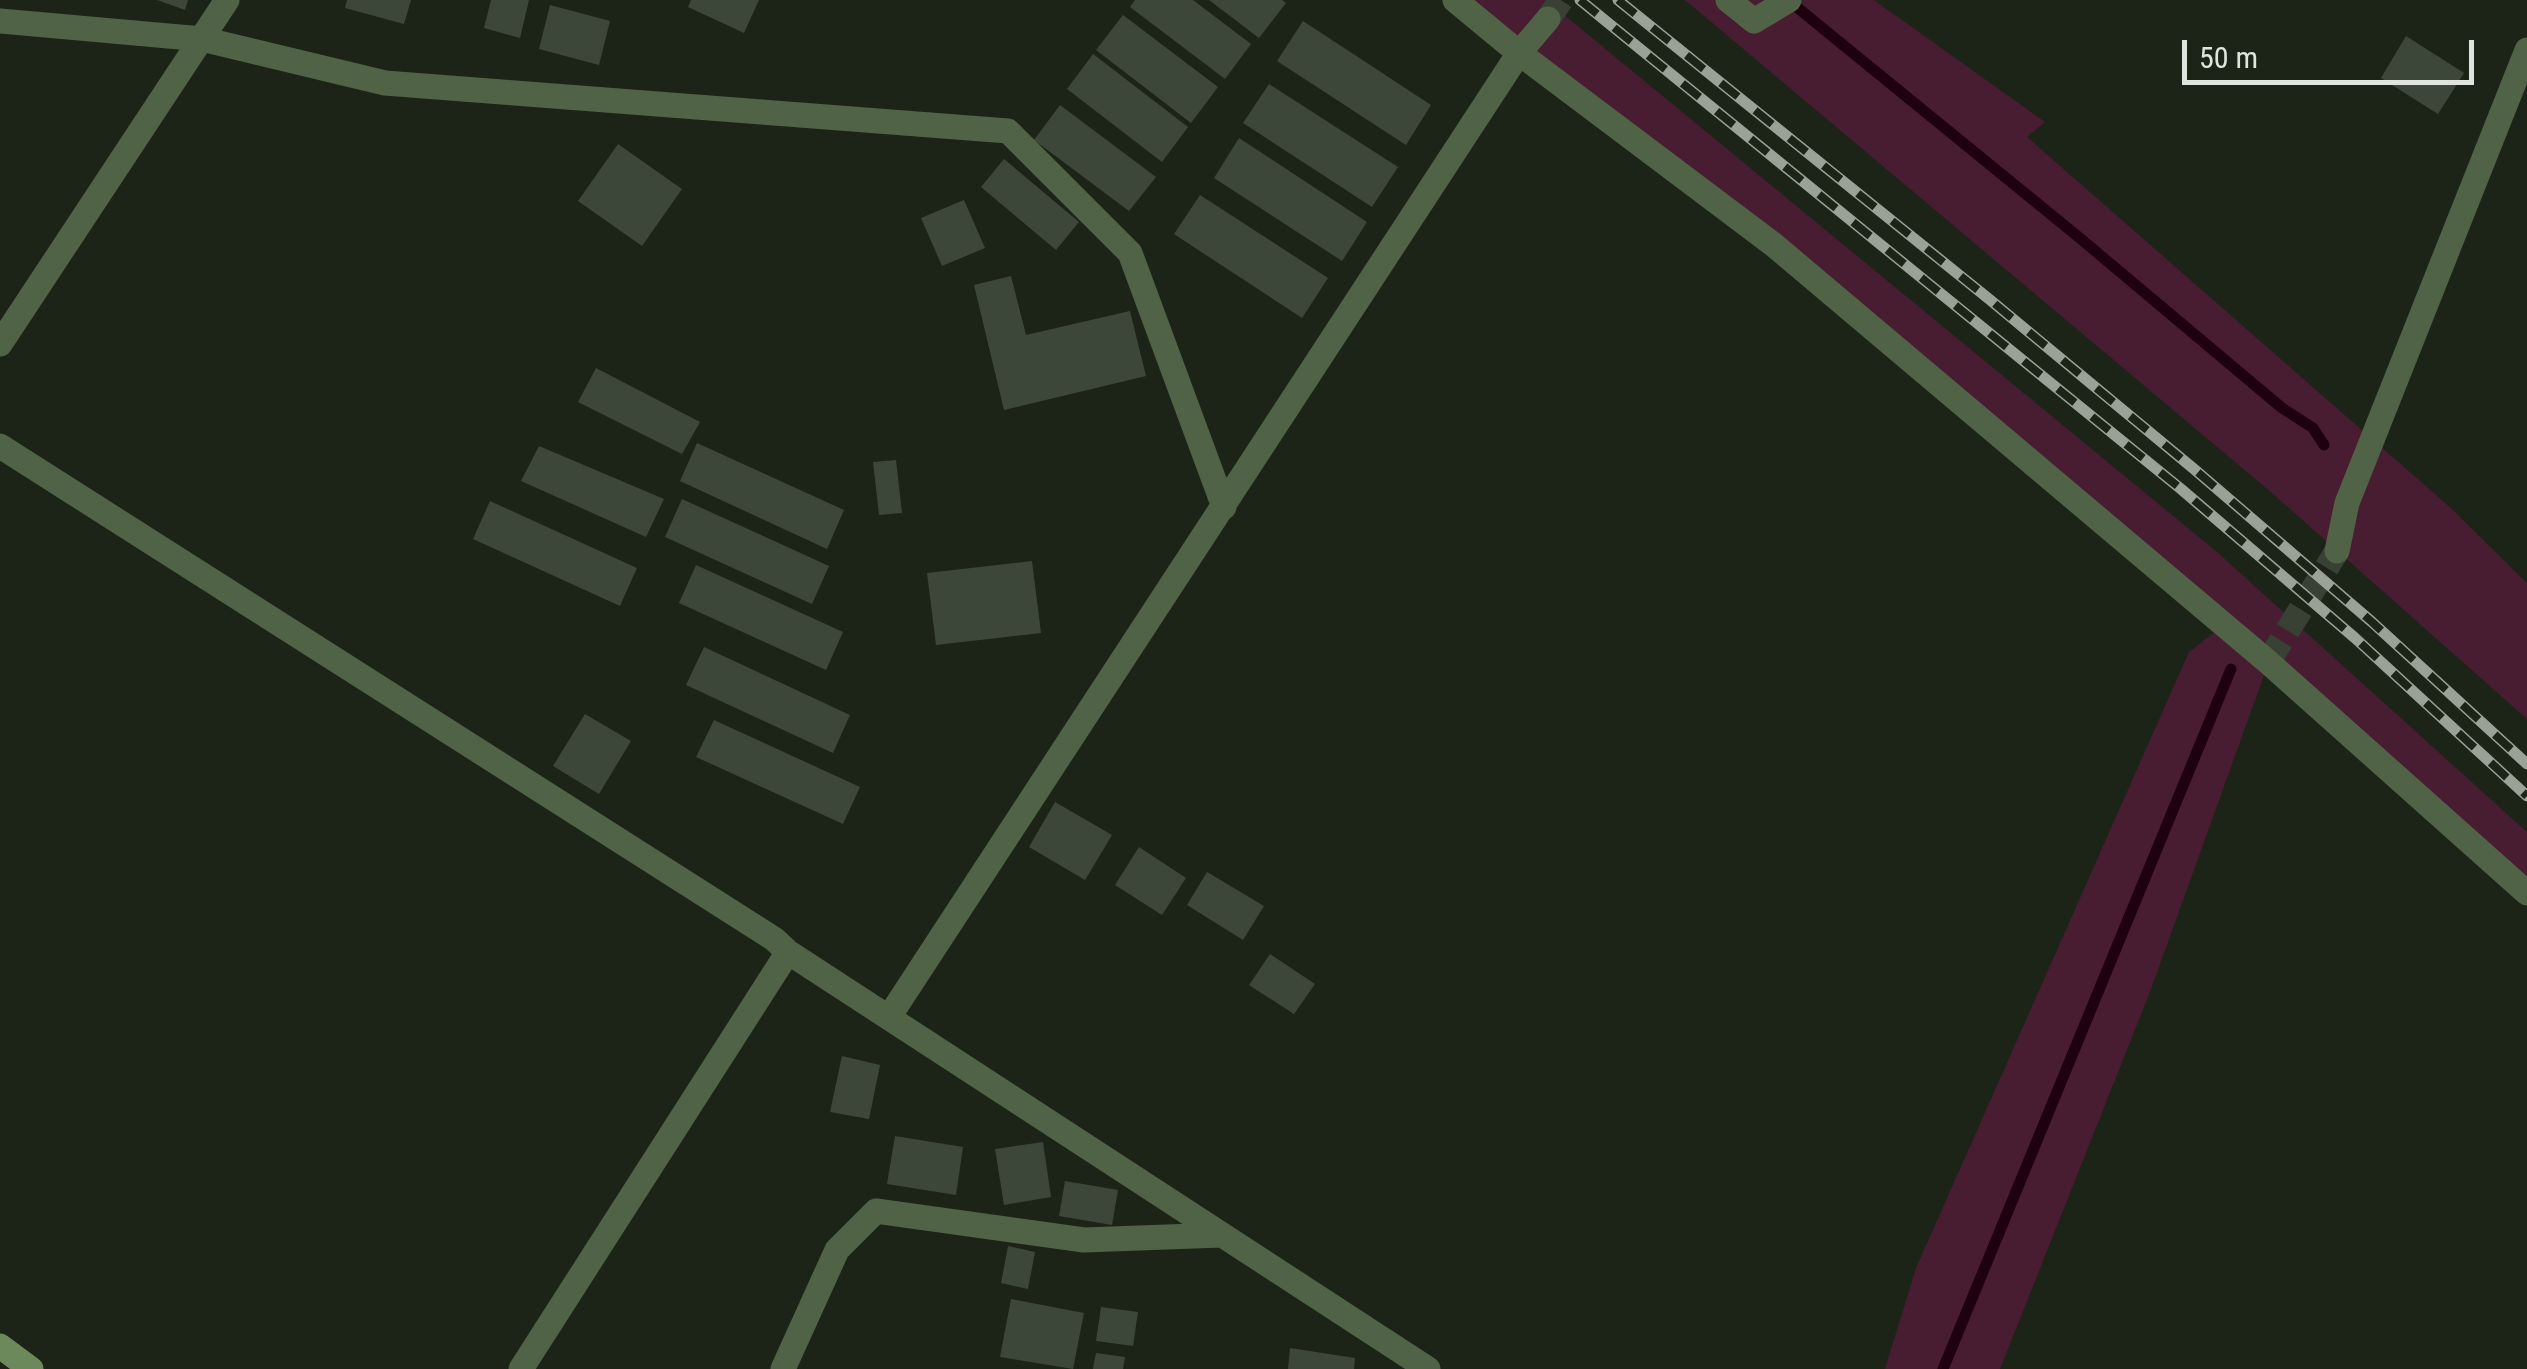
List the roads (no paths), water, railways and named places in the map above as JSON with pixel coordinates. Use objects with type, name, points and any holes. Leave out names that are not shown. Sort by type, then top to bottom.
[{"type":"street","points":[[0,344],[227,0]]},
{"type":"street","points":[[1455,0],[1774,245],[2254,650],[2527,893]]},
{"type":"street","points":[[1728,0],[1754,21],[1789,0]]},
{"type":"street","points":[[889,1016],[1519,52],[1548,19]]},
{"type":"street","points":[[0,21],[202,39],[385,83],[1008,130],[1130,252],[1224,508]]},
{"type":"street","points":[[2337,551],[2347,504],[2527,50]]},
{"type":"street","points":[[0,446],[691,886],[1428,1369]]},
{"type":"street","points":[[521,1369],[788,952]]},
{"type":"street","points":[[783,1369],[836,1250],[876,1212],[1084,1240],[1222,1235]]},
{"type":"street","points":[[1383,1369],[1384,1341]]},
{"type":"street","points":[[0,1346],[31,1369]]},
{"type":"waterway","points":[[1788,0],[2282,408],[2313,428],[2324,445]]},
{"type":"waterway","points":[[1943,1369],[2231,669]]},
{"type":"tunnel","points":[[1548,19],[1561,0]]},
{"type":"tunnel","points":[[2268,662],[2337,551]]},
{"type":"railway","points":[[1580,0],[2181,489],[2355,638],[2527,796]]},
{"type":"railway","points":[[1618,0],[2194,469],[2372,622],[2527,764]]}]
